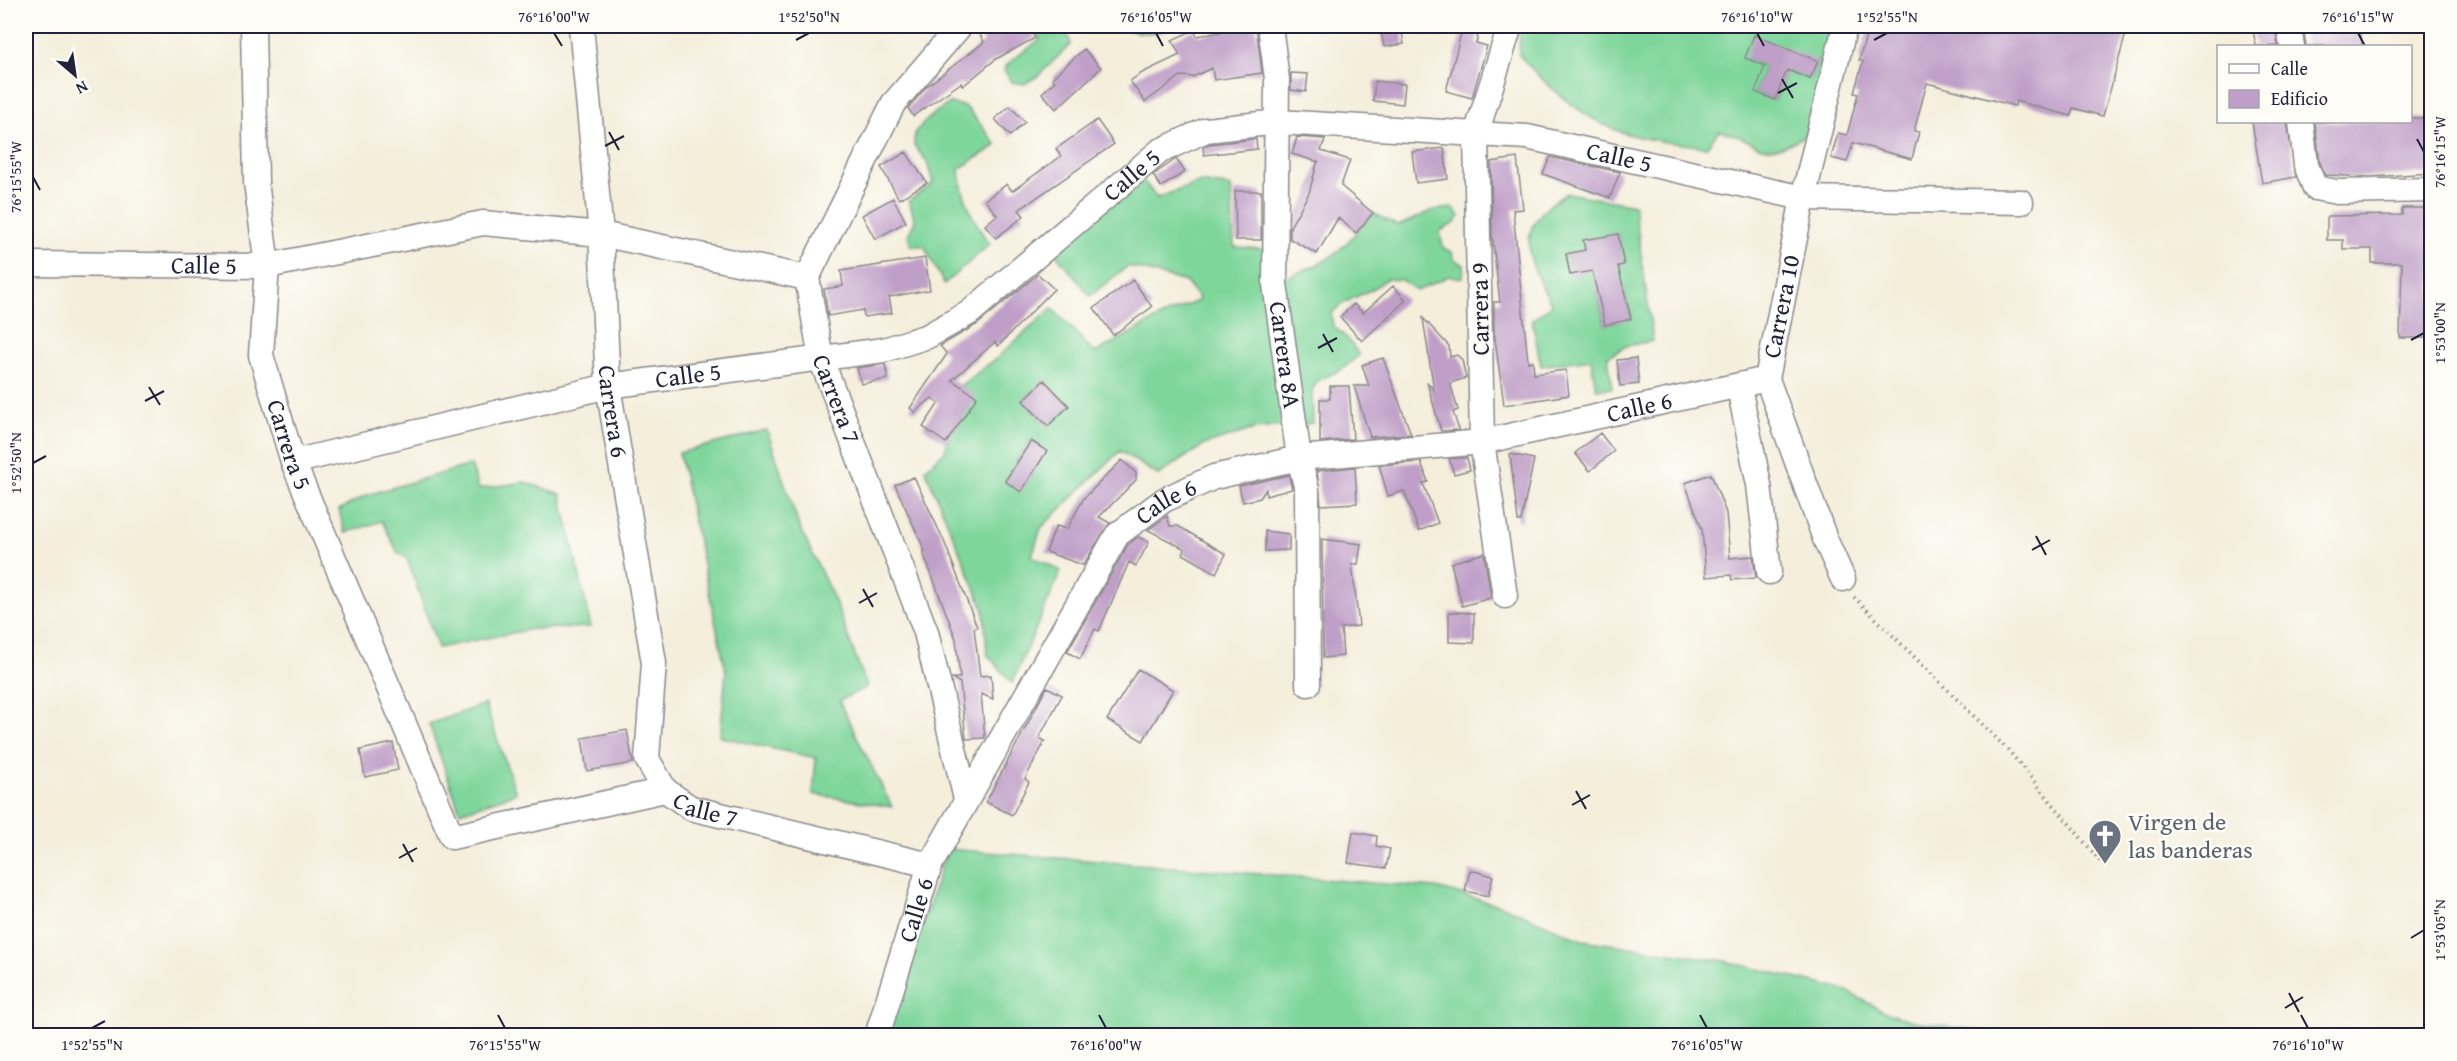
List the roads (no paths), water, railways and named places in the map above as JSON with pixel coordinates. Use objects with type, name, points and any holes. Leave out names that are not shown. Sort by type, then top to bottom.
[{"type":"street","name":"Carrera 5","points":[[253,26],[256,182],[267,266],[261,355],[293,462],[452,837]]},
{"type":"street","name":"Carrera 6","points":[[581,26],[601,234],[608,386],[654,663],[647,759],[664,790]]},
{"type":"street","points":[[807,278],[893,104],[960,26]]},
{"type":"street","name":"Carrera 8A","points":[[1270,26],[1278,79],[1275,284],[1299,458],[1307,490],[1308,684]]},
{"type":"street","name":"Carrera 9","points":[[1505,596],[1482,442],[1476,134],[1510,26]]},
{"type":"street","name":"Carrera 10","points":[[1844,579],[1825,539],[1767,379],[1803,198],[1845,26]]},
{"type":"street","points":[[2289,26],[2292,45]]},
{"type":"street","name":"Calle 5","points":[[293,462],[608,386],[884,350],[928,336],[969,313],[1160,151],[1206,130],[1278,122],[1527,137],[1803,198],[2021,202]]},
{"type":"street","points":[[2301,123],[2306,165],[2316,188],[2337,192],[2432,190]]},
{"type":"street","name":"Calle 5","points":[[26,264],[267,266],[483,222],[601,234],[807,278]]},
{"type":"street","name":"Carrera 7","points":[[807,278],[821,359],[926,632],[966,799]]},
{"type":"street","name":"Calle 6","points":[[877,1035],[930,865],[1117,535],[1164,500],[1214,477],[1299,458],[1482,442],[1767,379]]},
{"type":"street","points":[[1739,387],[1759,485],[1769,572]]},
{"type":"street","name":"Calle 7","points":[[452,837],[664,790],[691,808],[930,865]]},
{"type":"place","name":"Virgen de las banderas","points":[[2105,865]]}]
